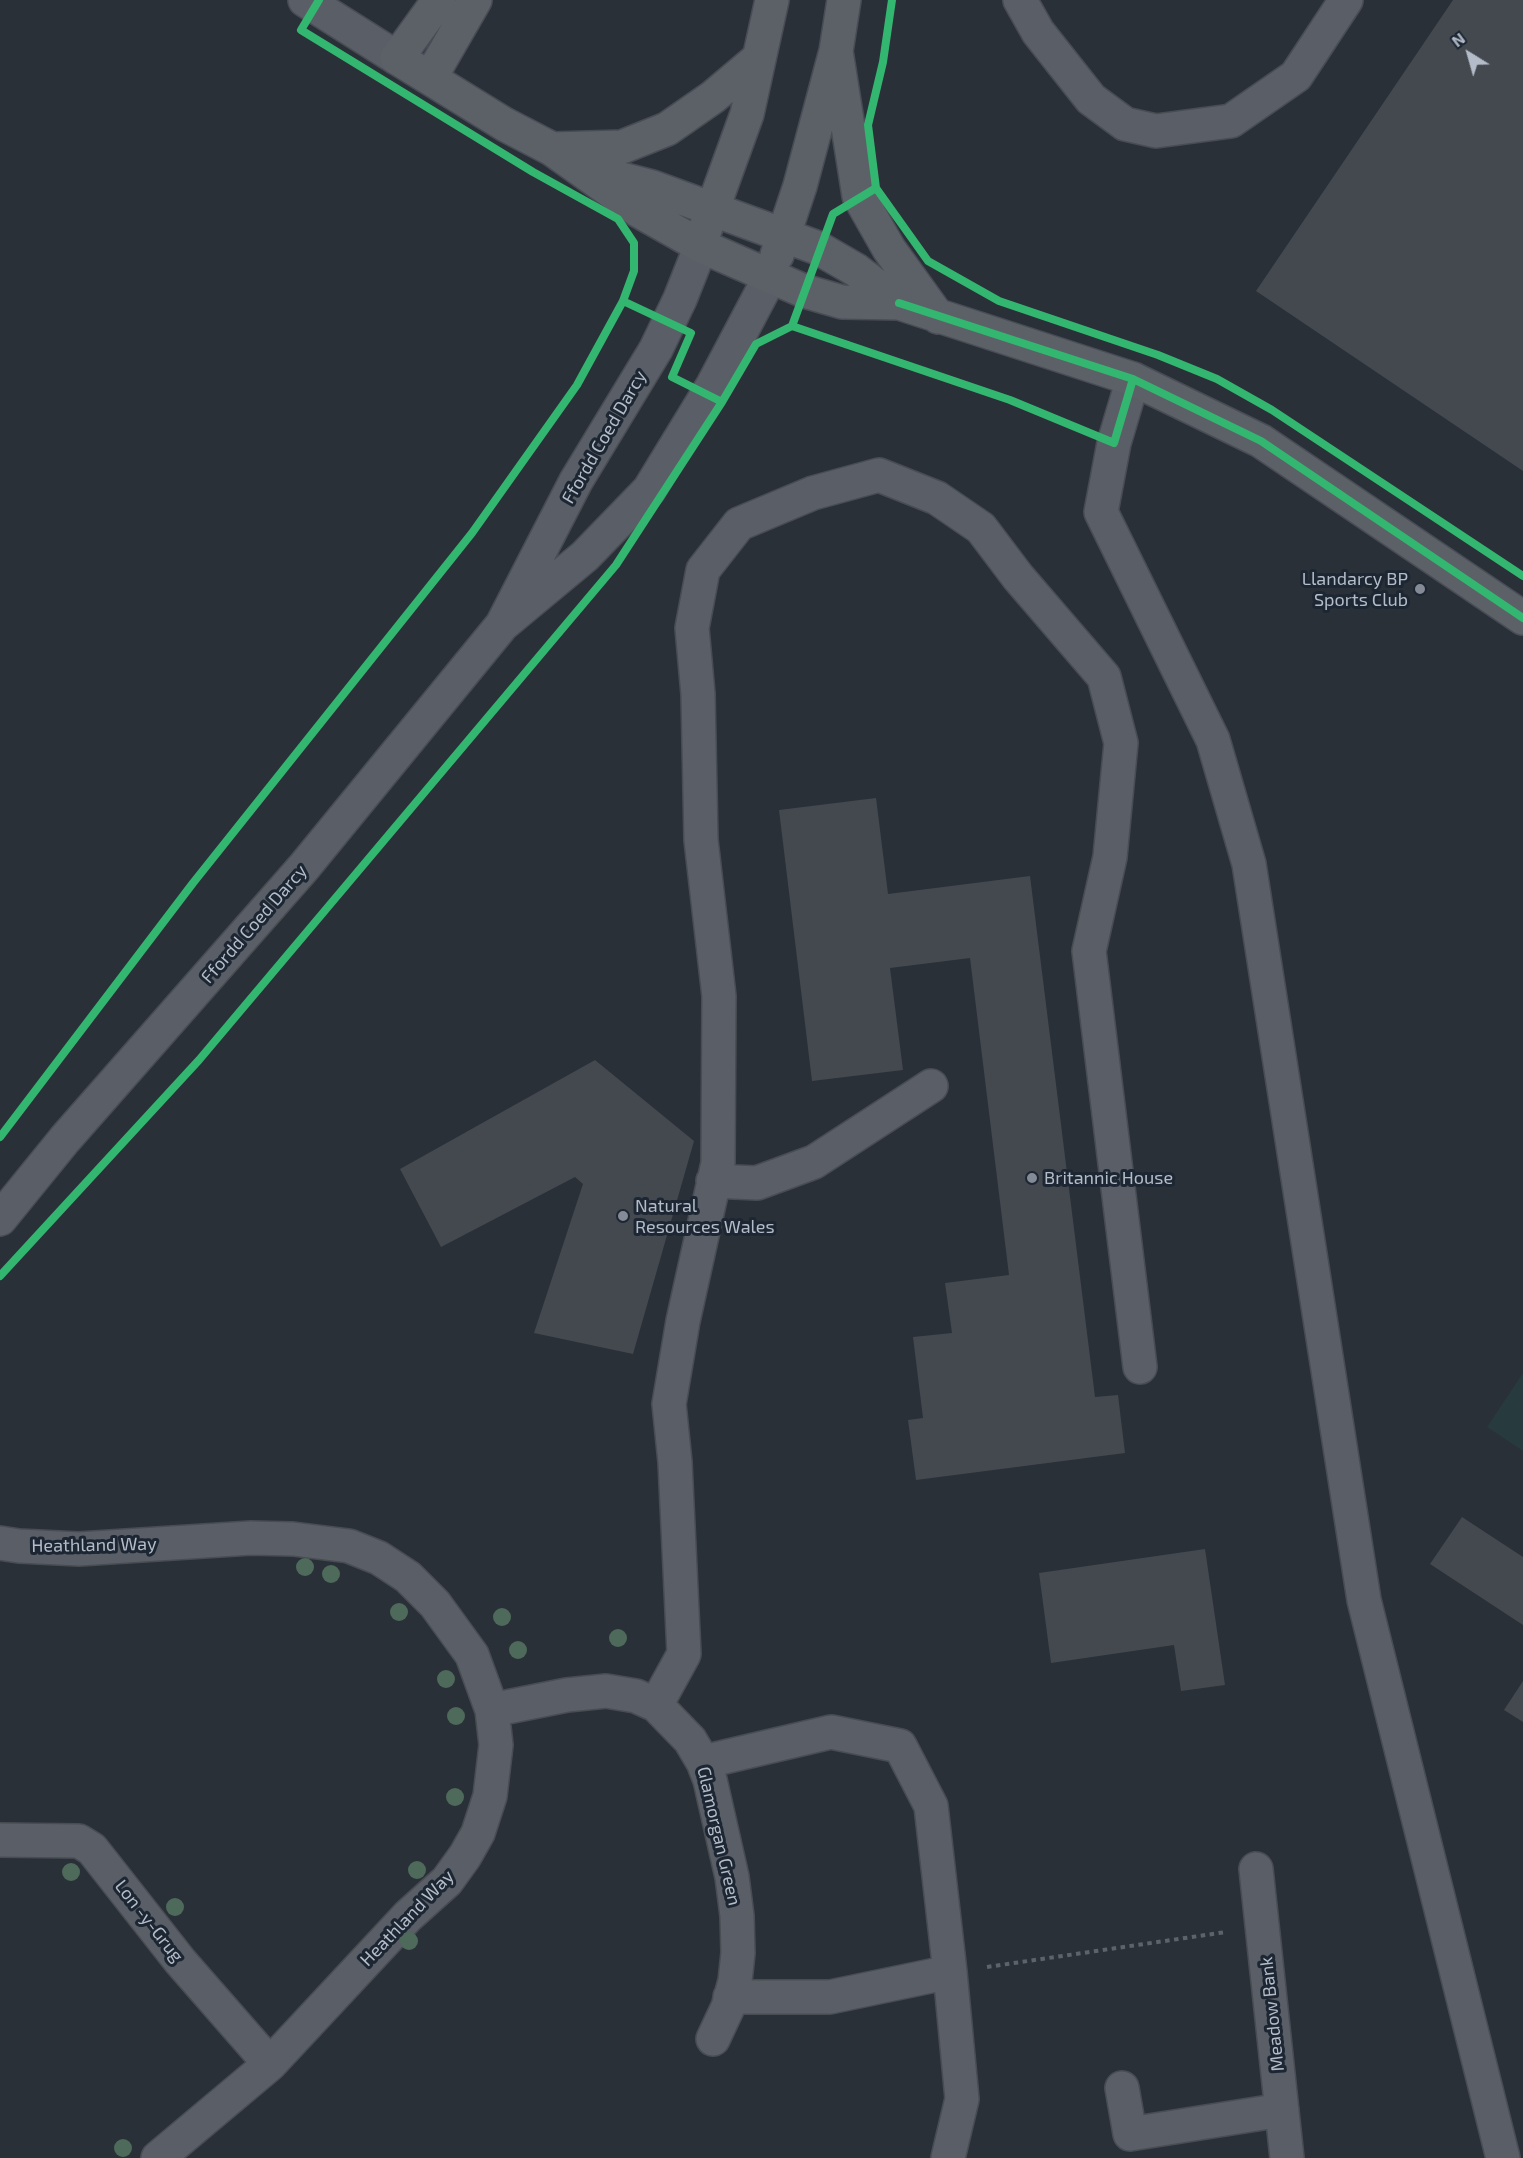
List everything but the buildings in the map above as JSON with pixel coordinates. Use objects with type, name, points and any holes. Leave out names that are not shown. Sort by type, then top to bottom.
[{"type":"main road","points":[[439,0],[397,57],[504,124],[552,149],[639,211],[700,246],[804,291],[842,302],[899,303]]},
{"type":"main road","points":[[429,78],[475,0]]},
{"type":"main road","points":[[700,246],[747,114],[772,0]]},
{"type":"main road","points":[[770,277],[800,186],[836,51],[844,0]]},
{"type":"main road","points":[[836,51],[859,196],[888,249],[938,318]]},
{"type":"main road","points":[[552,149],[622,147],[667,129],[713,97],[758,59]]},
{"type":"main road","points":[[583,169],[652,187],[818,248],[856,270],[899,303],[938,318],[1133,379],[1261,441],[1523,618]]},
{"type":"street","points":[[305,0],[397,57]]},
{"type":"street","points":[[1020,0],[1038,32],[1091,99],[1125,124],[1156,131],[1231,121],[1296,76],[1346,0]]},
{"type":"street","name":"Ffordd Coed Darcy","points":[[502,625],[576,481],[656,349],[680,299],[700,246]]},
{"type":"street","name":"Ffordd Coed Darcy","points":[[0,1219],[65,1139],[304,867],[502,625],[585,556],[649,490],[713,385],[770,277]]},
{"type":"street","points":[[1133,379],[1114,443],[1101,512],[1213,740],[1250,864],[1365,1600],[1503,2158]]},
{"type":"street","points":[[656,1705],[684,1654],[675,1462],[669,1404],[683,1321],[718,1163],[719,996],[701,840],[698,694],[692,628],[703,570],[739,524],[813,493],[879,475],[937,498],[981,528],[1018,577],[1104,676],[1121,743],[1110,856],[1089,951],[1140,1367]]},
{"type":"street","points":[[713,1181],[757,1183],[814,1162],[931,1086]]},
{"type":"street","name":"Heathland Way","points":[[0,1543],[79,1549],[251,1538],[293,1539],[349,1546],[379,1558],[408,1577],[435,1604],[472,1655],[492,1710],[496,1745],[490,1796],[478,1833],[447,1881],[408,1916],[270,2064],[158,2158]]},
{"type":"street","name":"Glamorgan Green","points":[[492,1710],[567,1695],[606,1691],[636,1696],[656,1705],[690,1740],[710,1780],[732,1877],[737,1916],[738,1953],[730,1997],[713,2039]]},
{"type":"street","points":[[703,1762],[831,1732],[900,1746],[931,1806],[962,2099],[948,2158]]},
{"type":"street","name":"Lon -y-Grug","points":[[0,1840],[79,1841],[92,1849],[180,1961],[270,2064]]},
{"type":"street","name":"Meadow Bank","points":[[1256,1869],[1287,2158]]},
{"type":"street","points":[[730,1997],[830,1997],[950,1972]]},
{"type":"street","points":[[1122,2088],[1130,2134],[1282,2110]]},
{"type":"path","points":[[950,1972],[1262,1927]]},
{"type":"green space","points":[[1523,1373],[1523,1451],[1487,1427]]},
{"type":"cycle path","points":[[319,0],[301,30],[533,172],[618,219],[634,243],[634,271],[623,301],[691,333],[672,377],[722,402],[756,344],[792,326],[833,214],[876,188],[928,261],[999,301],[1158,355],[1217,379],[1272,410],[1523,576]]},
{"type":"cycle path","points":[[876,188],[868,125],[883,62],[892,0]]},
{"type":"cycle path","points":[[0,1137],[193,883],[472,533],[577,385],[623,301]]},
{"type":"cycle path","points":[[899,303],[1133,379],[1261,441],[1523,618]]},
{"type":"cycle path","points":[[792,326],[1010,400],[1114,443],[1133,379]]},
{"type":"cycle path","points":[[0,1276],[199,1060],[616,565],[722,402]]},
{"type":"place","name":"Llandarcy BP Sports Club","points":[[1420,589]]},
{"type":"place","name":"Britannic House","points":[[1032,1178]]},
{"type":"place","name":"Natural Resources Wales","points":[[623,1216]]}]
